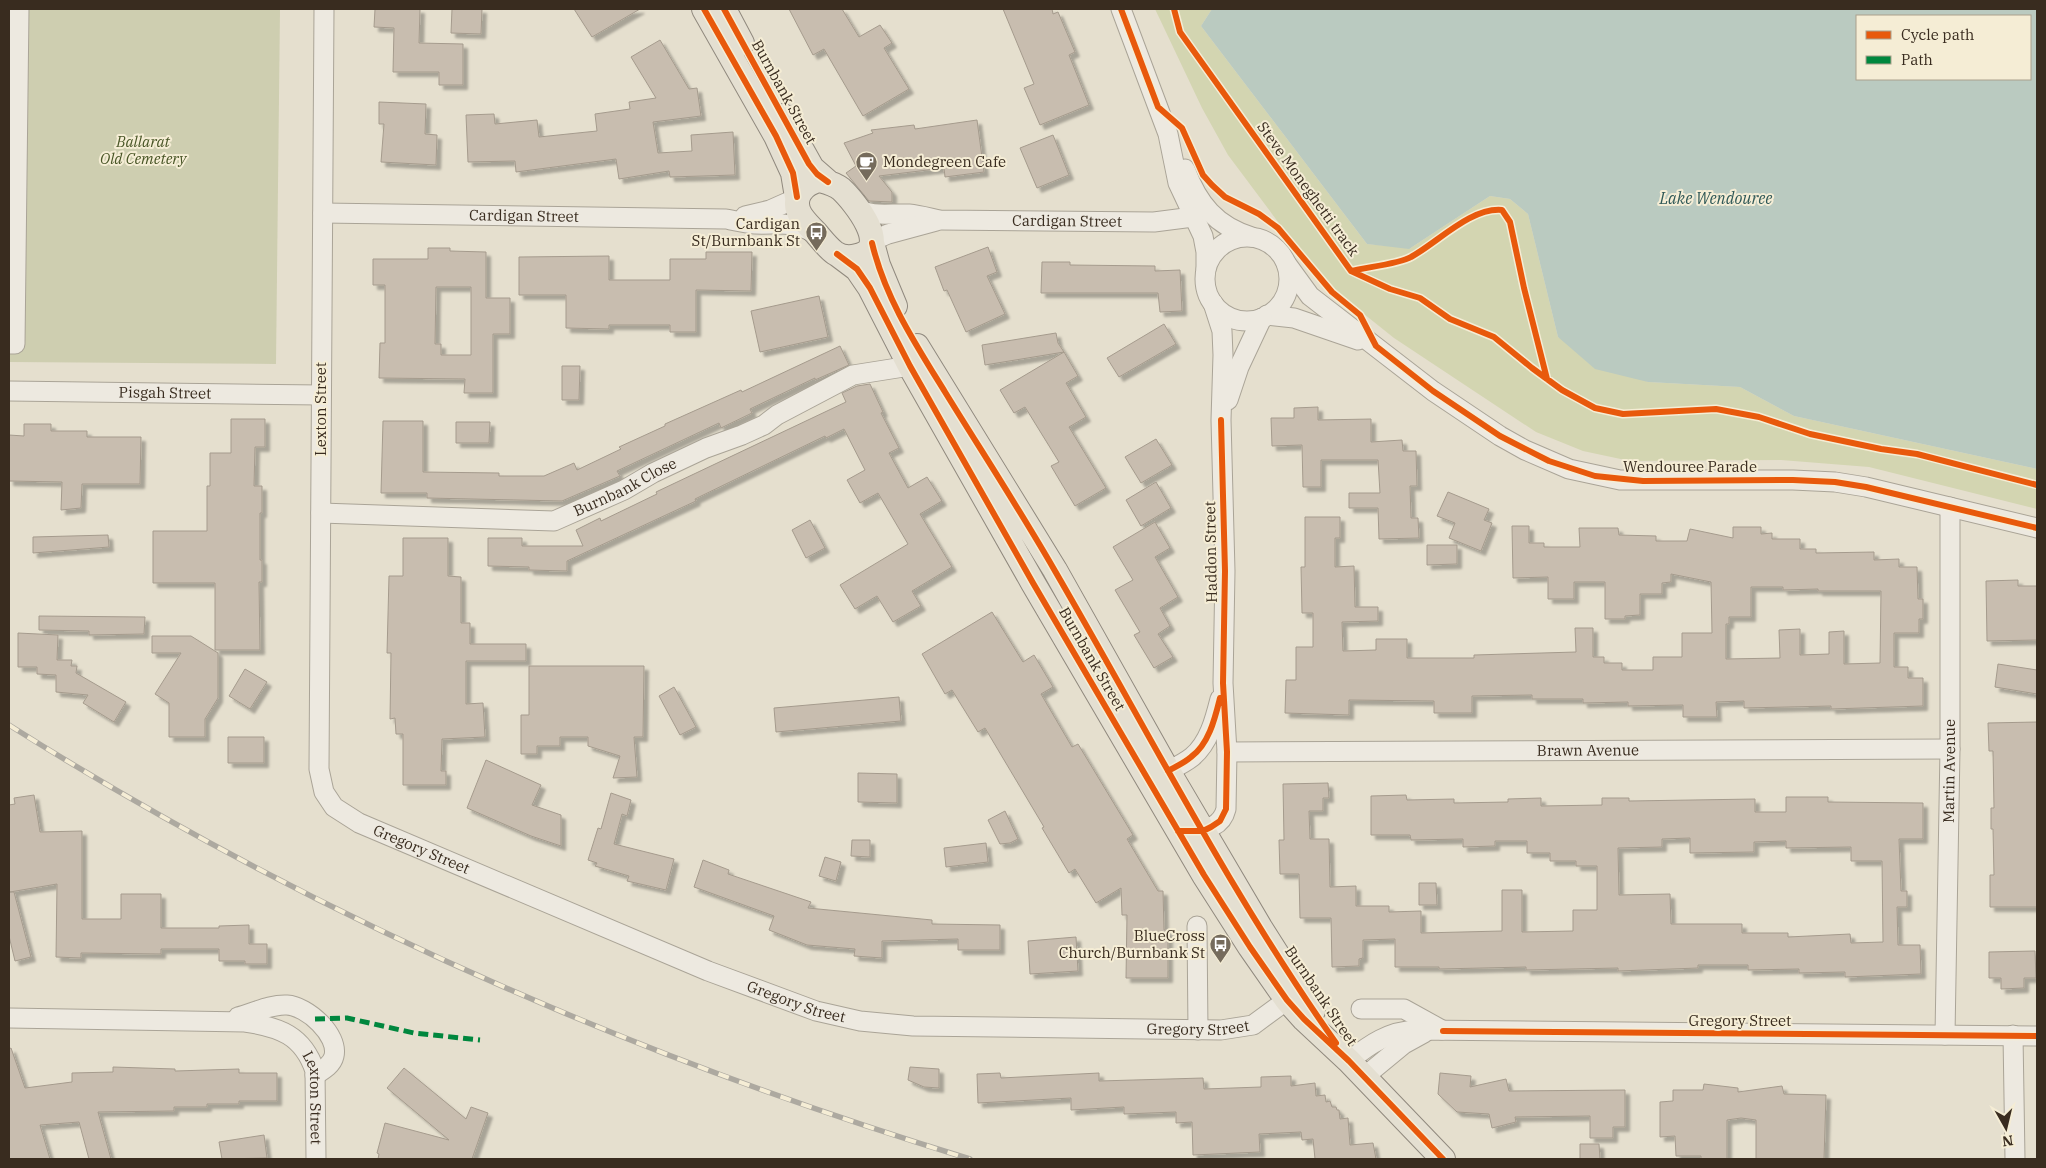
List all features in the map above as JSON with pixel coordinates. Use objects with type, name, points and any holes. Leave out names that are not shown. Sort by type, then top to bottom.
[{"type":"main road","name":"Burnbank Street","points":[[704,9],[776,136],[793,173],[797,207],[800,216],[837,254],[852,265],[865,281],[910,366],[1158,776],[1203,831],[1261,929],[1308,1003],[1357,1069]]},
{"type":"main road","name":"Burnbank Street","points":[[724,9],[809,164],[817,174],[841,189],[869,226],[886,288],[903,320],[1055,570],[1158,776],[1178,831],[1231,920],[1287,1000],[1313,1028],[1357,1069],[1443,1159]]},
{"type":"main road","points":[[797,198],[803,186],[820,180],[828,182]]},
{"type":"main road","points":[[837,254],[850,258],[860,256],[868,251],[872,242]]},
{"type":"street","points":[[9,344],[15,344],[18,9]]},
{"type":"street","name":"Lexton Street","points":[[324,9],[319,769],[324,792],[334,806]]},
{"type":"street","points":[[1121,9],[1168,134],[1178,183],[1203,236],[1206,252],[1205,281],[1207,293],[1213,303],[1223,313],[1235,319],[1249,320],[1264,316],[1277,308],[1284,298],[1288,287],[1289,274],[1286,262],[1278,250],[1267,242],[1230,228],[1216,219],[1203,205],[1193,188],[1180,154],[1168,134]]},
{"type":"street","name":"Cardigan Street","points":[[726,219],[763,212],[797,198]]},
{"type":"street","name":"Cardigan Street","points":[[855,207],[864,212],[875,214],[912,214],[940,220],[1154,222],[1193,217]]},
{"type":"street","name":"Cardigan Street","points":[[322,213],[726,219],[755,224],[789,223],[798,225],[818,236]]},
{"type":"street","name":"Cardigan Street","points":[[872,242],[888,234],[940,220]]},
{"type":"street","points":[[1206,270],[1212,255],[1223,244],[1237,238],[1253,237]]},
{"type":"street","name":"Wendouree Parade","points":[[1286,262],[1310,296],[1433,391],[1500,436],[1533,454],[1569,469],[1620,480],[1793,480],[1835,482],[1866,487],[2037,528]]},
{"type":"street","name":"Haddon Street","points":[[1203,831],[1220,821],[1226,812],[1227,752],[1223,683],[1225,571],[1221,420],[1222,331],[1213,303]]},
{"type":"street","name":"Wendouree Parade","points":[[1264,316],[1294,318],[1376,346]]},
{"type":"street","name":"Haddon Street","points":[[1221,420],[1239,367],[1264,316]]},
{"type":"street","name":"Burnbank Close","points":[[321,513],[554,521],[624,490],[653,473],[706,448],[764,425],[777,415],[853,375],[910,366]]},
{"type":"street","name":"Pisgah Street","points":[[9,391],[321,395]]},
{"type":"street","name":"Martin Avenue","points":[[1945,1035],[1950,749],[1950,507]]},
{"type":"street","name":"Haddon Street","points":[[1158,776],[1191,758],[1200,748],[1216,715],[1223,683]]},
{"type":"street","name":"Brawn Avenue","points":[[1227,752],[1950,749]]},
{"type":"street","name":"Gregory Street","points":[[334,806],[358,823],[420,851],[781,999],[836,1016],[883,1024],[923,1026],[1235,1029],[1253,1025],[1287,1000]]},
{"type":"street","points":[[1178,831],[1203,831]]},
{"type":"street","points":[[1197,926],[1198,1030]]},
{"type":"street","points":[[9,1018],[224,1021],[288,1005],[301,1009],[324,1028],[333,1046],[334,1056],[331,1063],[315,1075]]},
{"type":"street","points":[[1361,1010],[1404,1010],[1443,1031]]},
{"type":"street","name":"Lexton Street","points":[[224,1021],[272,1026],[296,1040],[310,1058],[315,1075],[316,1159]]},
{"type":"street","name":"Gregory Street","points":[[1357,1069],[1374,1042],[1407,1031],[2037,1036]]},
{"type":"street","points":[[2013,1035],[2015,1159]]},
{"type":"green space","name":"Ballarat Old Cemetery","points":[[9,9],[280,9],[276,364],[9,362]]},
{"type":"green space","points":[[1155,9],[1212,9],[1710,9],[1409,249],[1490,196],[1510,199],[1528,214],[1558,337],[1648,382],[1740,387],[1794,416],[2037,469],[2037,509],[1869,467],[1781,460],[1630,461],[1583,451],[1536,432],[1394,338],[1344,298],[1308,262],[1228,155],[1202,108]],"holes":[[[1212,9],[1389,246],[1367,244],[1201,26]]]},
{"type":"water","name":"Lake Wendouree","points":[[1212,9],[2037,9],[2037,469],[1794,416],[1740,387],[1648,382],[1595,369],[1558,337],[1528,214],[1510,199],[1490,196],[1409,249],[1367,244],[1201,26]]},
{"type":"building","points":[[375,9],[420,9],[419,43],[463,44],[463,85],[439,85],[439,72],[393,72],[394,28],[374,27]]},
{"type":"building","points":[[452,9],[482,9],[481,34],[451,33]]},
{"type":"building","points":[[574,9],[640,9],[592,37]]},
{"type":"building","points":[[789,9],[842,9],[859,37],[880,25],[892,43],[884,48],[909,89],[863,116],[824,49],[813,55]]},
{"type":"building","points":[[1003,9],[1052,9],[1053,14],[1058,12],[1075,52],[1069,55],[1089,105],[1040,125],[1024,88],[1034,84]]},
{"type":"building","points":[[660,40],[689,89],[697,88],[701,116],[653,122],[658,153],[692,151],[691,135],[733,132],[735,175],[670,177],[669,171],[619,179],[616,159],[516,172],[515,161],[468,162],[466,115],[494,114],[495,124],[537,120],[539,137],[597,131],[595,114],[630,109],[629,102],[656,98],[631,57]]},
{"type":"building","points":[[379,102],[426,104],[425,134],[437,135],[436,165],[381,162],[384,124],[379,124]]},
{"type":"building","points":[[977,120],[984,172],[945,177],[944,168],[879,176],[892,192],[892,202],[869,201],[846,173],[856,166],[844,143],[873,133],[871,130],[914,125],[915,129]]},
{"type":"building","points":[[1053,135],[1069,175],[1037,188],[1020,148]]},
{"type":"building","points":[[988,247],[997,272],[987,276],[1005,314],[966,332],[947,290],[944,291],[935,267]]},
{"type":"building","points":[[428,248],[450,248],[450,251],[486,252],[486,298],[510,298],[510,334],[493,334],[493,393],[464,393],[465,379],[379,378],[380,343],[385,343],[385,285],[373,285],[373,259],[428,259]],"holes":[[[436,287],[471,287],[471,355],[441,355],[441,344],[435,344]]]},
{"type":"building","points":[[706,252],[752,252],[751,291],[696,290],[696,332],[670,332],[670,325],[609,325],[609,329],[566,328],[566,295],[519,295],[519,257],[609,256],[609,280],[670,280],[670,259],[706,259]]},
{"type":"building","points":[[1042,262],[1070,262],[1070,265],[1155,266],[1155,271],[1180,270],[1182,311],[1160,312],[1158,293],[1041,293]]},
{"type":"building","points":[[819,296],[828,337],[760,352],[751,311]]},
{"type":"building","points":[[1164,324],[1176,344],[1119,377],[1107,358]]},
{"type":"building","points":[[1056,333],[1058,343],[1064,352],[985,365],[982,345]]},
{"type":"building","points":[[840,346],[849,365],[815,380],[815,378],[750,409],[752,413],[721,428],[719,423],[617,471],[620,476],[562,501],[427,498],[427,493],[381,493],[383,421],[423,421],[423,472],[499,473],[499,476],[544,476],[574,463],[577,470],[621,449],[619,447],[665,426],[665,424],[741,390],[742,392]]},
{"type":"building","points":[[1064,352],[1078,376],[1066,383],[1086,417],[1069,427],[1106,488],[1075,506],[1051,466],[1059,462],[1025,407],[1014,413],[1000,390]]},
{"type":"building","points":[[562,366],[580,366],[579,400],[562,400]]},
{"type":"building","points":[[870,384],[883,412],[881,413],[899,448],[889,453],[908,488],[927,477],[942,501],[920,514],[952,567],[912,591],[921,606],[893,622],[877,596],[855,609],[840,585],[908,544],[878,493],[860,503],[847,480],[865,470],[844,429],[826,438],[825,436],[695,499],[696,501],[567,561],[567,571],[529,570],[529,567],[488,566],[488,538],[522,538],[522,546],[583,546],[576,530],[600,518],[601,521],[657,494],[656,492],[846,402],[842,393],[857,386]]},
{"type":"building","points":[[1318,407],[1318,420],[1371,419],[1371,442],[1402,440],[1403,451],[1416,451],[1417,486],[1410,486],[1411,518],[1418,518],[1419,538],[1379,539],[1378,508],[1349,508],[1349,493],[1380,493],[1378,460],[1321,460],[1321,487],[1303,487],[1302,445],[1272,446],[1271,418],[1294,418],[1294,408]]},
{"type":"building","points":[[231,419],[265,419],[265,447],[255,447],[254,486],[262,486],[260,560],[262,560],[262,582],[259,582],[260,650],[215,650],[215,583],[153,583],[153,531],[207,531],[207,486],[210,486],[210,453],[231,453]]},
{"type":"building","points":[[456,422],[490,422],[489,443],[456,443]]},
{"type":"building","points":[[24,424],[51,424],[51,431],[87,431],[87,437],[141,437],[140,484],[82,484],[81,508],[61,510],[62,482],[9,481],[9,435],[24,436]]},
{"type":"building","points":[[1156,439],[1172,465],[1141,483],[1125,457]]},
{"type":"building","points":[[1156,482],[1171,508],[1141,526],[1126,500]]},
{"type":"building","points":[[1448,492],[1489,509],[1484,520],[1492,523],[1481,551],[1449,538],[1455,523],[1437,516]]},
{"type":"building","points":[[1305,517],[1340,517],[1340,538],[1335,538],[1335,567],[1354,566],[1355,607],[1378,607],[1378,621],[1342,622],[1343,651],[1376,650],[1376,639],[1407,639],[1407,658],[1474,658],[1474,655],[1576,652],[1575,628],[1593,628],[1593,657],[1604,657],[1604,663],[1622,663],[1622,670],[1653,670],[1653,657],[1682,657],[1682,633],[1712,633],[1711,582],[1671,574],[1671,582],[1662,583],[1662,594],[1640,594],[1640,615],[1625,616],[1625,619],[1605,619],[1605,582],[1574,582],[1574,599],[1548,599],[1548,577],[1513,578],[1512,526],[1529,526],[1529,543],[1544,543],[1544,547],[1580,547],[1579,528],[1618,528],[1619,535],[1656,536],[1656,541],[1687,541],[1690,529],[1733,538],[1733,527],[1761,527],[1761,534],[1772,533],[1772,539],[1800,539],[1800,549],[1816,549],[1816,553],[1874,552],[1874,560],[1899,559],[1899,567],[1917,567],[1918,599],[1923,599],[1923,619],[1919,619],[1919,633],[1894,633],[1894,667],[1908,667],[1908,678],[1923,678],[1923,706],[1831,709],[1831,706],[1744,708],[1744,701],[1716,702],[1717,717],[1683,717],[1683,705],[1628,706],[1628,702],[1583,703],[1583,699],[1532,699],[1532,695],[1472,696],[1472,713],[1434,713],[1434,701],[1349,700],[1349,715],[1285,713],[1286,680],[1296,680],[1296,647],[1313,647],[1313,613],[1302,613],[1301,567],[1305,567]],"holes":[[[1751,587],[1783,587],[1783,590],[1881,591],[1880,663],[1844,664],[1844,631],[1829,632],[1829,654],[1800,655],[1800,629],[1779,630],[1780,658],[1726,659],[1726,624],[1729,624],[1729,617],[1751,617]]]},
{"type":"building","points":[[810,520],[825,548],[806,558],[792,530]]},
{"type":"building","points":[[1155,522],[1170,548],[1155,557],[1178,597],[1160,608],[1170,626],[1158,634],[1173,657],[1154,668],[1134,635],[1140,632],[1115,590],[1133,580],[1113,547]]},
{"type":"building","points":[[108,535],[109,547],[33,553],[33,537]]},
{"type":"building","points":[[403,538],[448,538],[448,576],[461,577],[461,623],[470,623],[470,644],[526,644],[526,661],[466,661],[466,704],[483,703],[485,737],[442,739],[441,771],[446,771],[446,785],[403,785],[403,734],[396,734],[395,718],[390,719],[391,653],[387,653],[389,576],[403,576]]},
{"type":"building","points":[[1427,545],[1457,545],[1457,564],[1427,565]]},
{"type":"building","points":[[2018,580],[2018,586],[2037,586],[2037,640],[1987,641],[1986,581]]},
{"type":"building","points":[[992,612],[1023,662],[1034,655],[1053,687],[1041,694],[1072,747],[1078,744],[1133,835],[1127,839],[1158,891],[1163,891],[1164,930],[1168,930],[1168,978],[1126,978],[1127,915],[1122,915],[1121,888],[1096,903],[1075,869],[1069,873],[985,728],[978,732],[952,690],[945,694],[922,654]]},
{"type":"building","points":[[39,616],[145,617],[144,634],[89,635],[89,631],[39,630]]},
{"type":"building","points":[[18,633],[58,635],[57,660],[72,660],[71,666],[77,666],[76,673],[126,702],[114,722],[83,703],[88,695],[56,692],[56,675],[37,674],[37,667],[18,667]]},
{"type":"building","points":[[152,636],[191,636],[218,653],[218,698],[205,719],[205,737],[169,737],[169,703],[155,694],[181,653],[152,653]]},
{"type":"building","points":[[1998,664],[2037,670],[2037,694],[1995,687]]},
{"type":"building","points":[[529,666],[644,666],[643,737],[634,737],[637,777],[613,778],[620,756],[588,746],[588,737],[560,737],[560,746],[537,746],[537,754],[521,754],[521,715],[529,715]]},
{"type":"building","points":[[245,669],[267,682],[250,709],[229,696]]},
{"type":"building","points":[[674,687],[696,727],[680,735],[659,696]]},
{"type":"building","points":[[899,697],[901,721],[776,732],[774,708]]},
{"type":"building","points":[[2037,722],[2037,907],[1990,907],[1990,875],[1994,875],[1991,808],[1994,808],[1993,751],[1989,751],[1988,723]]},
{"type":"building","points":[[228,737],[264,737],[264,763],[228,763]]},
{"type":"building","points":[[486,760],[541,785],[532,805],[561,815],[561,846],[531,836],[467,808]]},
{"type":"building","points":[[858,773],[897,774],[897,803],[858,802]]},
{"type":"building","points":[[1328,783],[1329,798],[1323,798],[1323,811],[1309,811],[1310,839],[1329,839],[1330,887],[1356,886],[1356,906],[1389,906],[1389,912],[1421,911],[1421,933],[1502,931],[1502,890],[1522,890],[1522,932],[1573,931],[1573,910],[1597,910],[1597,866],[1576,866],[1576,861],[1550,861],[1550,853],[1527,853],[1527,841],[1495,841],[1495,846],[1463,847],[1463,839],[1411,840],[1410,835],[1371,835],[1371,796],[1406,795],[1407,800],[1454,799],[1454,803],[1508,802],[1508,799],[1541,798],[1541,806],[1602,805],[1602,798],[1629,798],[1629,801],[1755,799],[1755,812],[1786,812],[1786,797],[1828,797],[1828,802],[1923,803],[1923,839],[1899,839],[1901,891],[1907,891],[1907,907],[1897,907],[1898,945],[1920,945],[1921,974],[1845,977],[1845,972],[1799,973],[1799,969],[1748,970],[1748,965],[1698,965],[1698,968],[1618,971],[1618,968],[1526,970],[1526,967],[1439,969],[1439,967],[1395,967],[1395,939],[1363,940],[1363,958],[1359,959],[1359,966],[1332,967],[1331,918],[1300,918],[1299,874],[1280,874],[1279,840],[1284,840],[1283,784]],"holes":[[[1690,838],[1690,853],[1754,852],[1754,842],[1786,841],[1786,848],[1851,847],[1851,861],[1882,861],[1883,942],[1851,943],[1850,934],[1788,937],[1788,933],[1742,933],[1742,924],[1671,924],[1670,894],[1619,895],[1618,848],[1662,847],[1662,839]]]},
{"type":"building","points":[[611,793],[631,800],[627,816],[622,814],[614,844],[674,859],[666,890],[627,881],[629,876],[595,866],[597,863],[588,860],[598,828],[601,829]]},
{"type":"building","points":[[34,795],[40,832],[82,831],[82,919],[121,919],[121,894],[161,894],[161,928],[219,928],[219,926],[249,925],[249,944],[267,944],[267,964],[245,964],[245,961],[219,961],[219,949],[161,949],[161,954],[81,953],[81,958],[56,957],[57,884],[10,892],[14,892],[31,957],[15,961],[9,936],[9,805],[15,804],[14,798]]},
{"type":"building","points":[[1005,811],[1018,839],[1010,843],[1000,844],[988,820]]},
{"type":"building","points":[[852,840],[870,840],[870,857],[851,856]]},
{"type":"building","points":[[986,843],[988,862],[946,867],[944,848]]},
{"type":"building","points":[[825,857],[841,862],[836,881],[819,876]]},
{"type":"building","points":[[703,860],[729,870],[728,874],[811,902],[808,908],[932,920],[932,924],[1000,925],[1000,950],[958,950],[958,939],[882,941],[882,958],[854,956],[855,949],[807,945],[769,930],[774,916],[694,887]]},
{"type":"building","points":[[1419,883],[1436,883],[1437,905],[1419,905]]},
{"type":"building","points":[[1076,937],[1078,971],[1030,974],[1028,941]]},
{"type":"building","points":[[2035,951],[2036,978],[2024,978],[2024,988],[2001,989],[2001,978],[1989,978],[1989,952]]},
{"type":"building","points":[[11,1048],[25,1088],[72,1082],[72,1073],[113,1072],[113,1067],[175,1069],[175,1071],[239,1069],[239,1073],[277,1073],[277,1101],[239,1101],[239,1104],[207,1104],[207,1107],[174,1107],[174,1111],[98,1112],[111,1159],[89,1159],[79,1122],[40,1125],[50,1159],[9,1159],[9,1049]]},
{"type":"building","points":[[910,1067],[939,1069],[939,1088],[924,1087],[908,1080]]},
{"type":"building","points":[[404,1068],[466,1119],[471,1107],[488,1113],[472,1159],[378,1159],[379,1154],[377,1153],[385,1123],[449,1140],[387,1088]]},
{"type":"building","points":[[1000,1073],[1001,1078],[1099,1073],[1099,1081],[1203,1078],[1204,1089],[1261,1087],[1261,1077],[1291,1076],[1291,1086],[1315,1083],[1316,1096],[1325,1095],[1326,1102],[1330,1101],[1332,1107],[1336,1107],[1339,1110],[1340,1119],[1348,1118],[1350,1145],[1373,1143],[1376,1159],[1315,1159],[1313,1139],[1302,1140],[1301,1132],[1259,1134],[1260,1152],[1193,1155],[1192,1122],[1176,1123],[1176,1112],[1124,1114],[1124,1107],[1071,1110],[1071,1098],[978,1103],[977,1074]]},
{"type":"building","points":[[1440,1073],[1471,1076],[1470,1087],[1506,1079],[1509,1091],[1625,1090],[1625,1127],[1613,1127],[1613,1138],[1590,1138],[1590,1116],[1515,1117],[1516,1122],[1492,1128],[1489,1114],[1457,1112],[1438,1094]]},
{"type":"building","points":[[1704,1084],[1738,1088],[1738,1092],[1782,1086],[1784,1094],[1826,1095],[1824,1159],[1756,1159],[1756,1120],[1741,1118],[1727,1120],[1727,1159],[1701,1159],[1701,1156],[1676,1156],[1675,1136],[1660,1137],[1660,1102],[1673,1101],[1673,1090],[1703,1090]]},
{"type":"building","points":[[264,1135],[267,1158],[222,1159],[219,1142]]},
{"type":"building","points":[[1580,1144],[1599,1144],[1600,1159],[1580,1159]]},
{"type":"railway","points":[[9,725],[122,793],[237,858],[355,918],[474,974],[596,1026],[719,1074],[844,1118],[970,1159]]},
{"type":"marked path","points":[[315,1019],[347,1018],[414,1033],[480,1040]]},
{"type":"cycle path","points":[[704,9],[776,136],[793,173],[797,197]]},
{"type":"cycle path","points":[[724,9],[809,164],[817,174],[828,182]]},
{"type":"cycle path","points":[[1121,9],[1158,107],[1182,128],[1203,175],[1225,197],[1259,214],[1278,228],[1332,292],[1360,315],[1376,346],[1433,391],[1500,436],[1549,461],[1595,476],[1643,481],[1793,480],[1835,482],[1866,487],[2037,528]]},
{"type":"cycle path","name":"Steve Moneghetti track","points":[[1174,9],[1180,32],[1351,271],[1390,289],[1420,298],[1450,319],[1494,337],[1562,390],[1595,408],[1623,414],[1716,409],[1759,417],[1810,434],[1881,449],[1917,454],[2037,485]]},
{"type":"cycle path","points":[[1351,271],[1411,257],[1466,220],[1478,214],[1502,210],[1510,222],[1524,288],[1547,379]]},
{"type":"cycle path","points":[[872,243],[893,302],[913,339],[1042,548],[1190,810],[1260,928],[1336,1043]]},
{"type":"cycle path","points":[[837,254],[857,269],[870,288],[910,366],[1033,583],[1204,875],[1250,947],[1287,1000],[1304,1019],[1349,1061],[1443,1159]]},
{"type":"cycle path","points":[[1178,831],[1203,831],[1220,821],[1226,809],[1227,752],[1223,683],[1225,571],[1221,420]]},
{"type":"cycle path","points":[[1168,771],[1197,752],[1207,738],[1220,698]]},
{"type":"cycle path","points":[[1443,1031],[2037,1036]]},
{"type":"place","name":"Mondegreen Cafe","points":[[867,181]]},
{"type":"place","name":"Cardigan St/Burnbank St","points":[[816,252]]},
{"type":"place","name":"BlueCross Church/Burnbank St","points":[[1221,964]]}]
